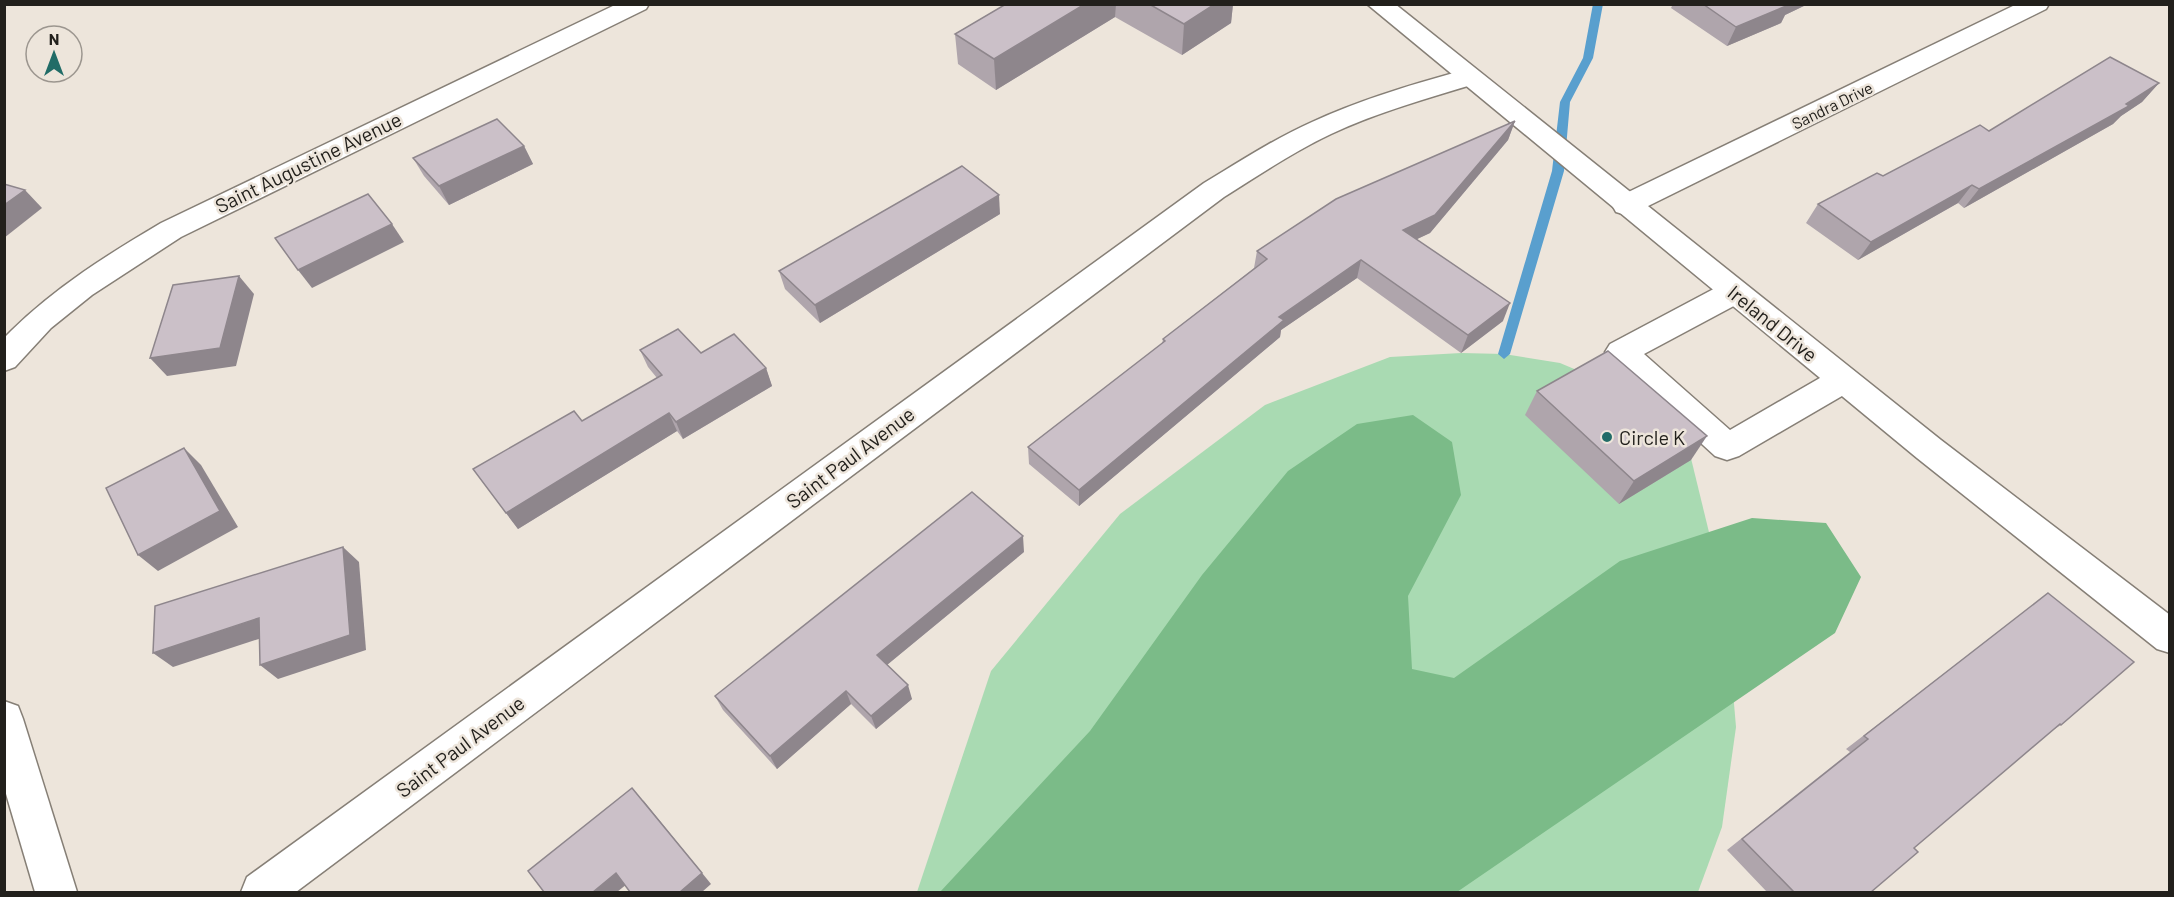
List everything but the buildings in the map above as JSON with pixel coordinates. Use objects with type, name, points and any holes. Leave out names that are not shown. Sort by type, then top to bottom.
[{"type":"street","name":"Saint Augustine Avenue","points":[[4,359],[18,342],[56,306],[108,268],[171,230],[637,4]]},
{"type":"street","name":"Ireland Drive","points":[[1379,4],[1843,380],[2169,637]]},
{"type":"street","name":"Sandra Drive","points":[[1626,205],[2036,5]]},
{"type":"street","name":"Saint Paul Avenue","points":[[262,892],[1214,190],[1270,154],[1336,121],[1406,95],[1469,77]]},
{"type":"street","points":[[1734,292],[1620,352],[1727,447],[1843,380]]},
{"type":"street","points":[[4,719],[57,892]]},
{"type":"green space","points":[[1461,353],[1504,354],[1560,363],[1636,395],[1688,446],[1725,598],[1736,727],[1722,827],[1698,892],[917,892],[991,671],[1120,514],[1265,405],[1390,357]]},
{"type":"green space","points":[[1413,415],[1452,442],[1461,495],[1408,596],[1412,669],[1454,678],[1620,561],[1752,518],[1826,523],[1861,577],[1835,633],[1457,892],[940,892],[1090,731],[1202,575],[1288,471],[1357,424]]},
{"type":"waterway","points":[[1504,354],[1558,171],[1565,102],[1588,58],[1598,4]]},
{"type":"place","name":"Circle K","points":[[1607,437]]}]
